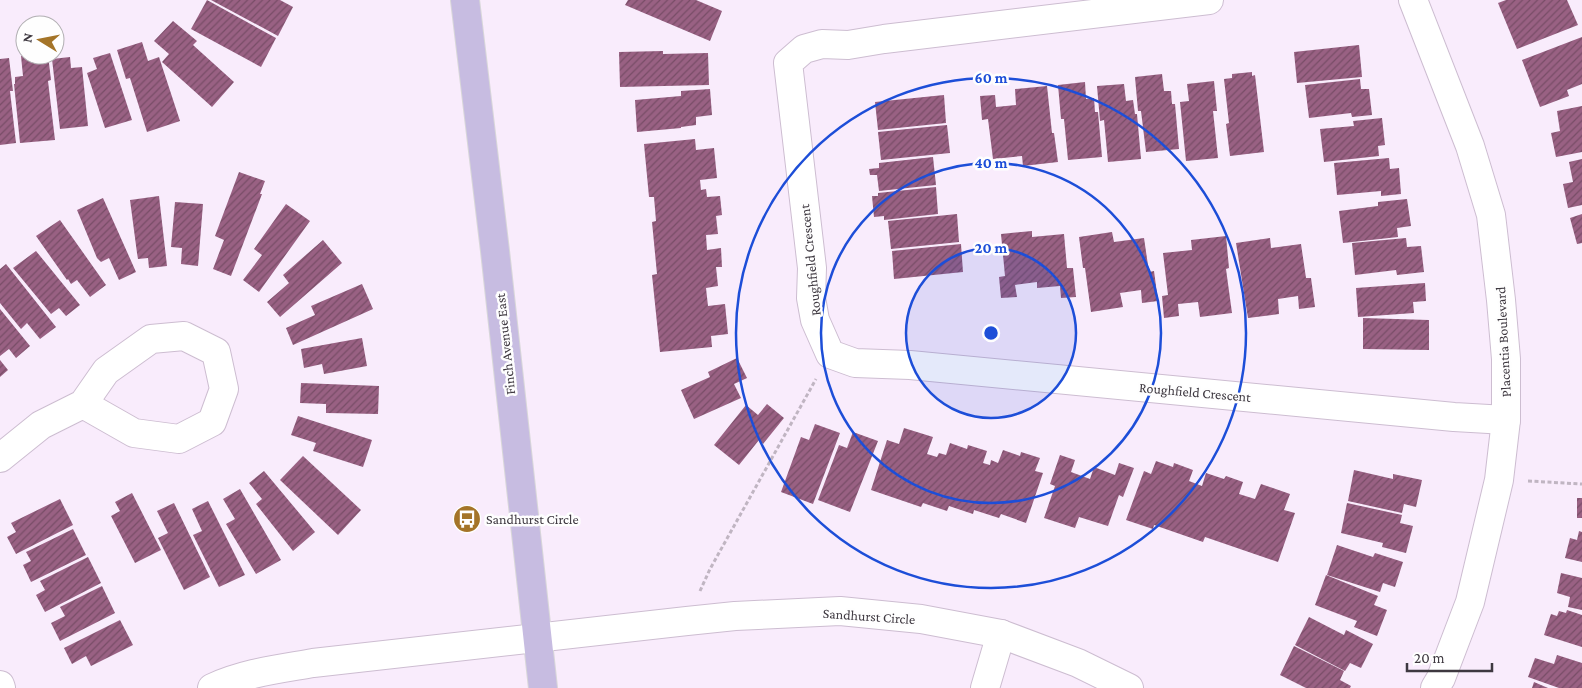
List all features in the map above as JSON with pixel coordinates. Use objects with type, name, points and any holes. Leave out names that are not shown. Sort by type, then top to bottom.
[{"type":"main road","name":"Finch Avenue East","points":[[465,0],[543,688]]},
{"type":"street","name":"Roughfield Crescent","points":[[1209,0],[884,39],[848,45],[822,44],[804,49],[788,63],[812,268],[811,298],[815,320],[830,354],[855,363],[910,365],[1454,417],[1506,420]]},
{"type":"street","name":"Placentia Boulevard","points":[[1413,0],[1470,146],[1491,215],[1506,359],[1506,420],[1499,480],[1470,602],[1436,688]]},
{"type":"street","points":[[0,458],[41,424],[83,404],[106,371],[151,339],[184,336],[216,352],[224,389],[212,422],[179,438],[134,433],[83,404]]},
{"type":"street","name":"Sandhurst Circle","points":[[212,688],[227,681],[264,671],[536,637],[735,616],[840,611],[921,619],[1001,634],[1078,663],[1129,688]]},
{"type":"street","points":[[984,688],[1001,634]]},
{"type":"path","points":[[687,621],[710,569],[830,354]]},
{"type":"path","points":[[1499,480],[1582,484]]},
{"type":"building","points":[[207,0],[276,38],[261,67],[191,29]]},
{"type":"building","points":[[211,0],[280,0],[293,7],[278,36]]},
{"type":"building","points":[[628,0],[696,0],[722,11],[710,41],[625,5]]},
{"type":"building","points":[[1506,0],[1567,0],[1578,25],[1517,49],[1498,3]]},
{"type":"building","points":[[173,21],[197,41],[193,45],[234,82],[212,107],[162,62],[169,54],[154,41]]},
{"type":"building","points":[[1582,37],[1582,84],[1567,90],[1569,96],[1540,107],[1522,60]]},
{"type":"building","points":[[142,42],[148,61],[159,57],[180,121],[147,132],[130,78],[126,79],[117,50]]},
{"type":"building","points":[[1359,45],[1362,77],[1297,83],[1294,52]]},
{"type":"building","points":[[663,51],[663,54],[708,53],[709,85],[620,87],[619,52]]},
{"type":"building","points":[[110,53],[132,120],[105,128],[87,73],[97,69],[93,58]]},
{"type":"building","points":[[70,57],[71,68],[82,67],[88,126],[60,129],[53,65],[65,65],[65,58]]},
{"type":"building","points":[[9,58],[13,91],[10,91],[16,143],[0,145],[0,59]]},
{"type":"building","points":[[22,65],[49,65],[51,80],[48,81],[55,140],[20,143],[14,84],[15,77],[23,76]]},
{"type":"building","points":[[1252,72],[1252,76],[1255,75],[1264,152],[1230,156],[1226,124],[1229,123],[1224,79],[1232,78],[1232,74]]},
{"type":"building","points":[[1162,74],[1164,91],[1171,91],[1172,104],[1175,104],[1179,149],[1146,152],[1141,111],[1138,111],[1135,77]]},
{"type":"building","points":[[1360,79],[1361,89],[1369,89],[1372,115],[1352,117],[1351,113],[1309,118],[1305,85]]},
{"type":"building","points":[[1214,81],[1217,111],[1213,111],[1218,158],[1186,161],[1180,102],[1189,101],[1187,84]]},
{"type":"building","points":[[1085,82],[1086,99],[1094,98],[1095,112],[1098,112],[1102,157],[1068,160],[1064,119],[1061,119],[1058,85]]},
{"type":"building","points":[[1124,84],[1126,101],[1133,100],[1135,114],[1137,114],[1141,159],[1108,162],[1104,120],[1100,121],[1097,86]]},
{"type":"building","points":[[1047,86],[1052,133],[1054,133],[1058,162],[1023,166],[1022,156],[993,159],[988,119],[982,120],[980,96],[995,95],[996,107],[1016,105],[1015,89]]},
{"type":"building","points":[[710,89],[712,115],[696,117],[696,125],[637,132],[635,100],[681,96],[681,91]]},
{"type":"building","points":[[944,95],[946,123],[878,130],[875,102]]},
{"type":"building","points":[[1582,106],[1582,152],[1556,157],[1551,133],[1560,131],[1557,111]]},
{"type":"building","points":[[1382,118],[1385,145],[1378,146],[1379,156],[1324,162],[1320,129],[1354,126],[1353,121]]},
{"type":"building","points":[[947,125],[950,153],[881,160],[878,132]]},
{"type":"building","points":[[695,139],[696,150],[714,148],[717,178],[700,180],[701,190],[706,189],[707,197],[720,196],[722,215],[716,216],[718,234],[706,235],[707,250],[721,248],[722,267],[716,267],[718,286],[706,288],[708,306],[725,304],[728,334],[711,336],[712,347],[660,352],[652,275],[657,274],[652,222],[656,221],[654,197],[649,197],[644,144]]},
{"type":"building","points":[[933,157],[936,185],[879,191],[877,175],[870,175],[869,169],[879,168],[879,163]]},
{"type":"building","points":[[1389,158],[1390,169],[1399,168],[1401,194],[1381,196],[1381,191],[1337,195],[1334,163]]},
{"type":"building","points":[[1582,159],[1582,205],[1568,208],[1563,184],[1573,182],[1569,162]]},
{"type":"building","points":[[239,172],[265,181],[260,194],[262,194],[231,276],[213,269],[224,240],[215,236]]},
{"type":"building","points":[[936,187],[938,214],[884,220],[884,216],[874,217],[872,196],[878,196],[878,193]]},
{"type":"building","points":[[159,196],[167,266],[149,268],[148,258],[138,259],[130,200]]},
{"type":"building","points":[[103,198],[136,272],[119,280],[109,258],[101,262],[97,258],[77,210]]},
{"type":"building","points":[[1407,199],[1411,226],[1397,228],[1398,237],[1343,243],[1339,211],[1378,206],[1378,202]]},
{"type":"building","points":[[175,202],[203,204],[198,266],[181,264],[182,248],[171,247]]},
{"type":"building","points":[[286,204],[310,221],[259,292],[243,280],[262,255],[254,249]]},
{"type":"building","points":[[957,214],[959,242],[891,249],[888,221]]},
{"type":"building","points":[[1582,214],[1582,243],[1577,244],[1570,218]]},
{"type":"building","points":[[60,220],[106,285],[90,297],[77,280],[71,284],[67,280],[36,236]]},
{"type":"building","points":[[1032,231],[1032,237],[1064,234],[1067,268],[1073,268],[1076,297],[1061,298],[1060,286],[1037,288],[1037,282],[1015,285],[1017,297],[1001,298],[999,277],[1005,276],[1001,234]]},
{"type":"building","points":[[1112,232],[1114,242],[1144,238],[1149,272],[1154,271],[1158,301],[1142,303],[1141,290],[1120,293],[1123,307],[1091,312],[1079,237]]},
{"type":"building","points":[[1226,236],[1229,268],[1226,269],[1232,313],[1200,317],[1198,302],[1178,304],[1179,316],[1164,318],[1162,296],[1168,295],[1163,253],[1192,250],[1191,240]]},
{"type":"building","points":[[1270,238],[1271,248],[1301,244],[1306,278],[1311,278],[1315,307],[1299,309],[1298,296],[1278,299],[1279,314],[1248,318],[1236,243]]},
{"type":"building","points":[[1406,238],[1407,247],[1421,246],[1424,272],[1397,275],[1396,270],[1355,275],[1352,243]]},
{"type":"building","points":[[323,240],[342,263],[280,317],[267,302],[289,283],[283,275]]},
{"type":"building","points":[[961,244],[963,272],[894,279],[892,251]]},
{"type":"building","points":[[36,251],[80,305],[66,316],[59,308],[51,314],[13,268]]},
{"type":"building","points":[[6,264],[56,327],[40,339],[27,323],[21,329],[0,303],[0,269]]},
{"type":"building","points":[[1425,283],[1426,301],[1413,302],[1414,313],[1358,317],[1356,288]]},
{"type":"building","points":[[362,284],[373,309],[293,345],[286,328],[315,315],[311,306]]},
{"type":"building","points":[[0,309],[30,346],[16,358],[9,349],[0,356]]},
{"type":"building","points":[[1363,318],[1429,320],[1429,350],[1363,349]]},
{"type":"building","points":[[362,338],[367,366],[324,374],[322,364],[304,368],[301,349]]},
{"type":"building","points":[[737,358],[747,378],[734,384],[741,398],[694,419],[681,390],[710,377],[708,372]]},
{"type":"building","points":[[0,360],[8,370],[0,377]]},
{"type":"building","points":[[301,383],[379,386],[378,414],[326,413],[326,404],[300,403]]},
{"type":"building","points":[[767,404],[784,418],[763,444],[759,440],[739,465],[714,445],[746,405],[758,415]]},
{"type":"building","points":[[298,416],[372,440],[363,467],[313,451],[316,443],[291,435]]},
{"type":"building","points":[[815,424],[840,433],[813,504],[781,492],[801,437],[809,440]]},
{"type":"building","points":[[904,428],[933,437],[927,454],[937,457],[939,453],[946,455],[950,443],[967,449],[968,445],[987,451],[983,463],[990,465],[991,460],[998,463],[1003,450],[1020,456],[1021,452],[1040,458],[1035,471],[1043,473],[1026,523],[1001,514],[999,518],[974,510],[973,514],[949,506],[947,511],[923,503],[921,507],[871,490],[887,440],[899,444]]},
{"type":"building","points":[[853,432],[878,441],[850,512],[818,500],[839,445],[847,448]]},
{"type":"building","points":[[1060,455],[1075,460],[1071,472],[1090,479],[1094,467],[1115,475],[1119,463],[1134,468],[1123,497],[1119,495],[1108,526],[1079,517],[1075,528],[1044,518],[1055,486],[1050,484]]},
{"type":"building","points":[[303,456],[361,510],[338,535],[280,480]]},
{"type":"building","points":[[1156,461],[1173,467],[1174,463],[1193,470],[1189,481],[1202,486],[1206,473],[1224,479],[1226,476],[1243,482],[1239,494],[1255,499],[1261,484],[1290,494],[1284,510],[1295,513],[1278,562],[1205,537],[1203,542],[1154,525],[1153,529],[1126,520],[1144,471],[1151,474]]},
{"type":"building","points":[[1354,470],[1393,479],[1393,474],[1422,480],[1416,507],[1404,504],[1402,513],[1348,501]]},
{"type":"building","points":[[264,471],[315,532],[293,551],[256,504],[262,499],[249,483]]},
{"type":"building","points":[[240,489],[281,560],[256,574],[226,524],[235,519],[223,499]]},
{"type":"building","points":[[132,493],[161,550],[135,563],[111,516],[120,511],[115,502]]},
{"type":"building","points":[[1577,498],[1582,498],[1582,518],[1577,518]]},
{"type":"building","points":[[60,499],[73,525],[16,554],[7,537],[16,532],[11,523]]},
{"type":"building","points":[[208,501],[245,575],[219,587],[193,535],[202,531],[192,509]]},
{"type":"building","points":[[174,503],[210,577],[184,590],[158,538],[168,533],[157,511]]},
{"type":"building","points":[[1347,503],[1402,515],[1400,523],[1413,526],[1406,553],[1382,547],[1383,543],[1341,533]]},
{"type":"building","points":[[73,529],[86,555],[31,582],[23,565],[31,561],[26,552]]},
{"type":"building","points":[[1579,531],[1582,532],[1582,562],[1565,558],[1570,538],[1577,540]]},
{"type":"building","points":[[1337,545],[1373,557],[1375,553],[1403,562],[1395,587],[1383,583],[1380,592],[1327,575]]},
{"type":"building","points":[[88,557],[101,583],[45,612],[36,595],[45,590],[40,581]]},
{"type":"building","points":[[1561,573],[1582,578],[1582,610],[1568,607],[1570,597],[1557,593]]},
{"type":"building","points":[[1326,575],[1378,596],[1374,605],[1387,610],[1377,636],[1354,627],[1357,621],[1315,605]]},
{"type":"building","points":[[102,586],[115,613],[60,641],[51,623],[65,616],[60,607]]},
{"type":"building","points":[[1567,610],[1582,615],[1582,647],[1544,635],[1551,614],[1557,616],[1559,611],[1566,613]]},
{"type":"building","points":[[1309,617],[1344,635],[1346,630],[1373,644],[1361,668],[1350,663],[1345,671],[1295,645]]},
{"type":"building","points":[[120,620],[133,645],[91,666],[86,656],[72,664],[64,648]]},
{"type":"building","points":[[1294,646],[1344,671],[1340,680],[1351,686],[1350,688],[1306,688],[1280,675]]},
{"type":"building","points":[[1557,655],[1582,663],[1582,688],[1559,688],[1528,677],[1535,658],[1554,664]]},
{"type":"building","points":[[1534,682],[1548,688],[1532,688]]},
{"type":"place","name":"Sandhurst Circle","points":[[467,519]]}]
